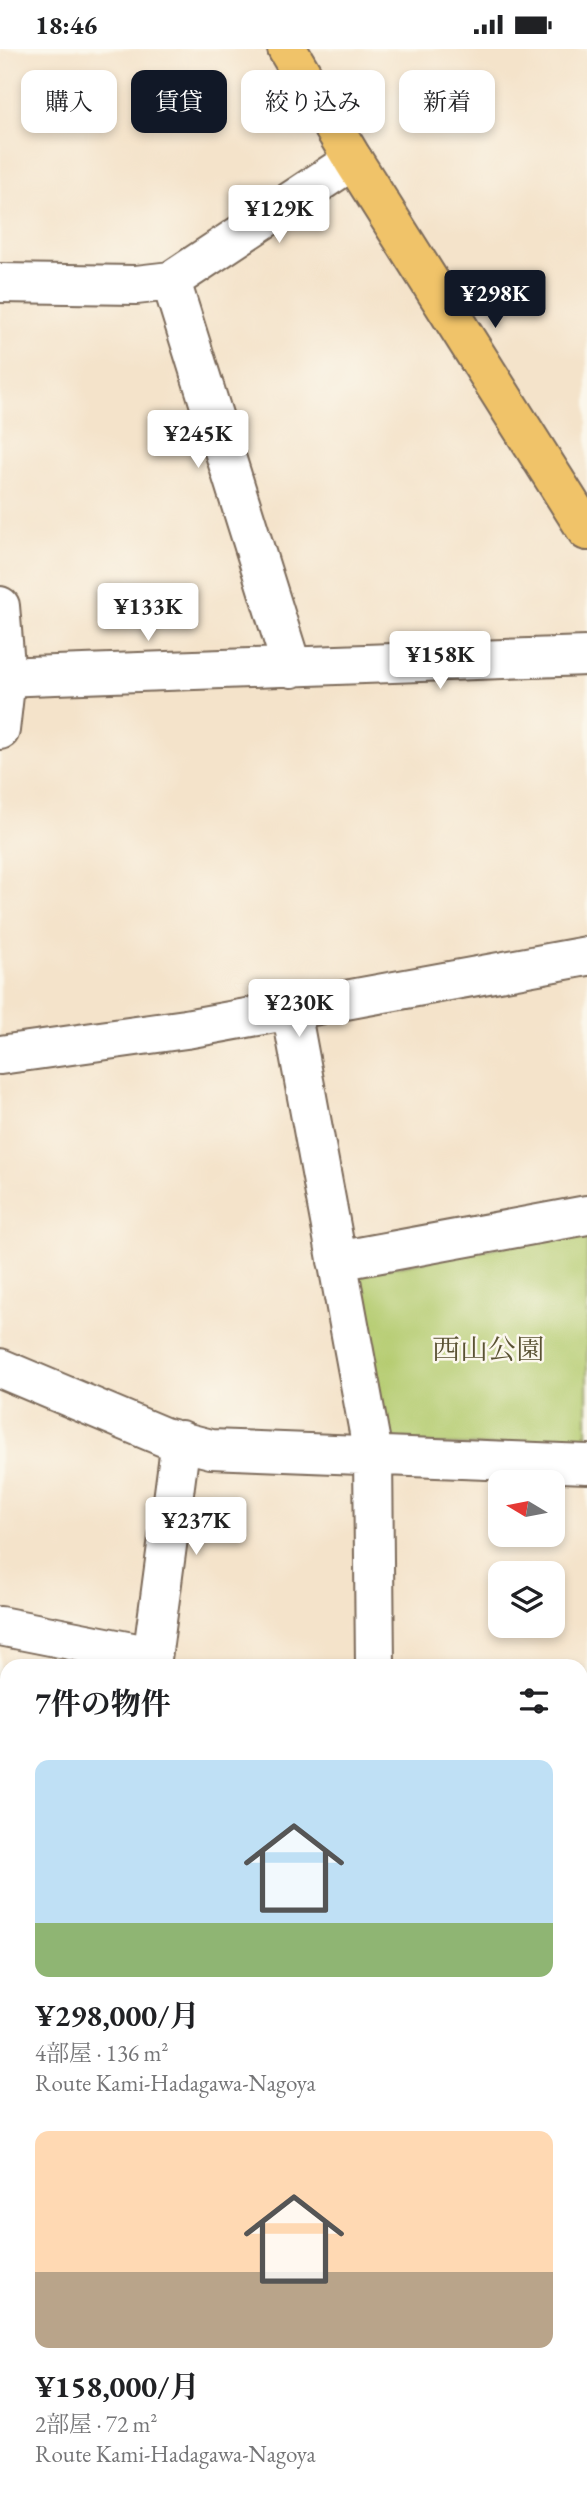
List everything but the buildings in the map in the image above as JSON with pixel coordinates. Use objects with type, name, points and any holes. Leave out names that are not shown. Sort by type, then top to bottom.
[{"type":"main road","points":[[286,49],[587,531]]},
{"type":"street","points":[[0,283],[136,285],[171,281],[353,160]]},
{"type":"street","points":[[171,281],[292,668]]},
{"type":"street","points":[[0,606],[3,677],[0,730]]},
{"type":"street","points":[[3,677],[587,656]]},
{"type":"street","points":[[0,1055],[186,1029],[587,956]]},
{"type":"street","points":[[291,1010],[373,1454],[375,1659]]},
{"type":"street","points":[[337,1261],[587,1215]]},
{"type":"street","points":[[0,1368],[164,1437],[211,1449],[587,1464]]},
{"type":"street","points":[[152,1659],[181,1440]]},
{"type":"street","points":[[0,1626],[143,1659]]},
{"type":"green space","name":"西山公園","points":[[587,1230],[587,1449],[387,1443],[356,1274]]}]
